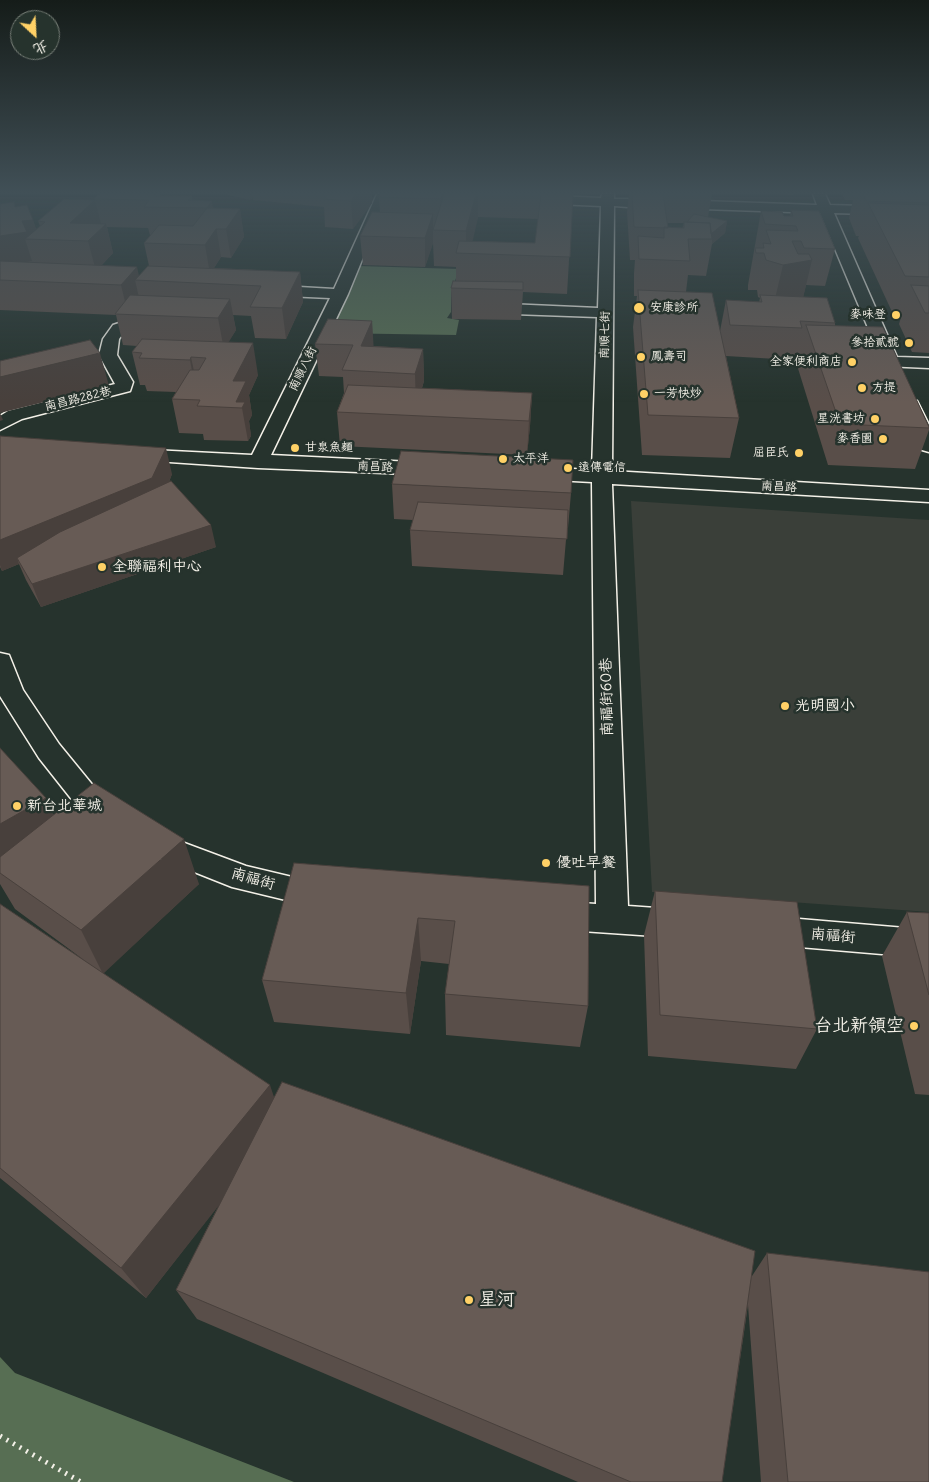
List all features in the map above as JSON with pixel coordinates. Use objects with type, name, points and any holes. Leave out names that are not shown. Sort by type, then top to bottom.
[{"type":"street","name":"南順八街","points":[[258,462],[353,263]]},
{"type":"street","name":"南順七街","points":[[602,476],[607,263]]},
{"type":"street","points":[[849,263],[890,362],[929,446]]},
{"type":"street","points":[[252,289],[340,294]]},
{"type":"street","points":[[465,307],[606,313]]},
{"type":"street","name":"南昌路282巷","points":[[0,424],[15,415],[124,387],[124,382],[108,355],[111,339],[119,328]]},
{"type":"street","points":[[890,362],[929,363]]},
{"type":"street","name":"南昌路","points":[[109,453],[258,462],[455,470]]},
{"type":"street","name":"南昌路","points":[[514,472],[929,496]]},
{"type":"street","name":"南福街60巷","points":[[602,476],[612,918]]},
{"type":"street","name":"南福街","points":[[0,661],[10,691],[49,751],[98,812],[147,841],[243,878],[347,901]]},
{"type":"street","name":"南福街","points":[[524,914],[612,918],[929,944]]},
{"type":"path","points":[[0,1436],[81,1482]]},
{"type":"shaded area","name":"光明國小","points":[[631,501],[929,520],[929,912],[652,892]]},
{"type":"green space","points":[[359,266],[459,269],[451,293],[451,312],[447,318],[459,320],[456,335],[328,333]]},
{"type":"green space","points":[[0,1357],[15,1373],[294,1482],[0,1482]]},
{"type":"building","points":[[0,263],[137,267],[121,285],[0,280]]},
{"type":"building","points":[[898,263],[929,263],[929,277],[905,276]]},
{"type":"building","points":[[148,266],[300,272],[282,308],[250,307],[261,286],[135,280]]},
{"type":"building","points":[[453,281],[523,282],[523,290],[451,288]]},
{"type":"building","points":[[911,285],[929,286],[929,313],[925,313]]},
{"type":"building","points":[[638,290],[712,293],[739,418],[648,415]]},
{"type":"building","points":[[130,295],[230,299],[218,318],[115,314]]},
{"type":"building","points":[[760,295],[827,298],[835,323],[800,321],[802,328],[730,325],[726,300],[762,302]]},
{"type":"building","points":[[328,319],[372,321],[361,346],[423,349],[415,374],[342,370],[353,345],[315,344]]},
{"type":"building","points":[[806,325],[883,327],[929,428],[840,424]]},
{"type":"building","points":[[142,339],[253,343],[233,381],[246,381],[236,402],[245,402],[242,408],[197,406],[200,400],[172,399],[190,370],[199,370],[206,358],[191,357],[190,360],[139,358],[142,353],[132,352]]},
{"type":"building","points":[[90,340],[100,353],[0,377],[0,361]]},
{"type":"building","points":[[348,385],[532,393],[529,421],[337,412]]},
{"type":"building","points":[[0,436],[166,448],[152,478],[0,540]]},
{"type":"building","points":[[401,451],[573,460],[571,493],[392,484]]},
{"type":"building","points":[[171,481],[211,525],[32,584],[17,558],[60,532]]},
{"type":"building","points":[[418,502],[568,510],[567,539],[410,530]]},
{"type":"building","points":[[0,748],[46,798],[0,824]]},
{"type":"building","points":[[94,783],[184,839],[81,930],[0,873],[0,857]]},
{"type":"building","points":[[294,863],[589,886],[588,1006],[445,994],[455,921],[418,918],[406,993],[262,980]]},
{"type":"building","points":[[655,891],[797,902],[817,1029],[660,1015]]},
{"type":"building","points":[[0,904],[270,1085],[121,1268],[0,1168]]},
{"type":"building","points":[[907,912],[929,913],[929,995]]},
{"type":"building","name":"星河","points":[[282,1082],[755,1251],[722,1482],[631,1482],[176,1290]]},
{"type":"building","points":[[767,1253],[929,1272],[929,1482],[788,1482]]},
{"type":"place","name":"安康診所","points":[[639,308]]},
{"type":"place","name":"麥味登","points":[[896,315]]},
{"type":"place","name":"參拾貳號","points":[[909,343]]},
{"type":"place","name":"鳳壽司","points":[[641,357]]},
{"type":"place","name":"全家便利商店","points":[[852,362]]},
{"type":"place","name":"方提","points":[[862,388]]},
{"type":"place","name":"一芳快炒","points":[[644,394]]},
{"type":"place","name":"星洸書坊","points":[[875,419]]},
{"type":"place","name":"麥香園","points":[[883,439]]},
{"type":"place","name":"甘泉魚麵","points":[[295,448]]},
{"type":"place","name":"屈臣氏","points":[[799,453]]},
{"type":"place","name":"太平洋","points":[[503,459]]},
{"type":"place","name":"遠傳電信","points":[[568,468]]},
{"type":"place","name":"全聯福利中心","points":[[102,567]]},
{"type":"place","name":"光明國小","points":[[785,706]]},
{"type":"place","name":"新台北華城","points":[[17,806]]},
{"type":"place","name":"優吐早餐","points":[[546,863]]},
{"type":"place","name":"台北新領空","points":[[914,1026]]},
{"type":"place","name":"星河","points":[[469,1300]]}]
